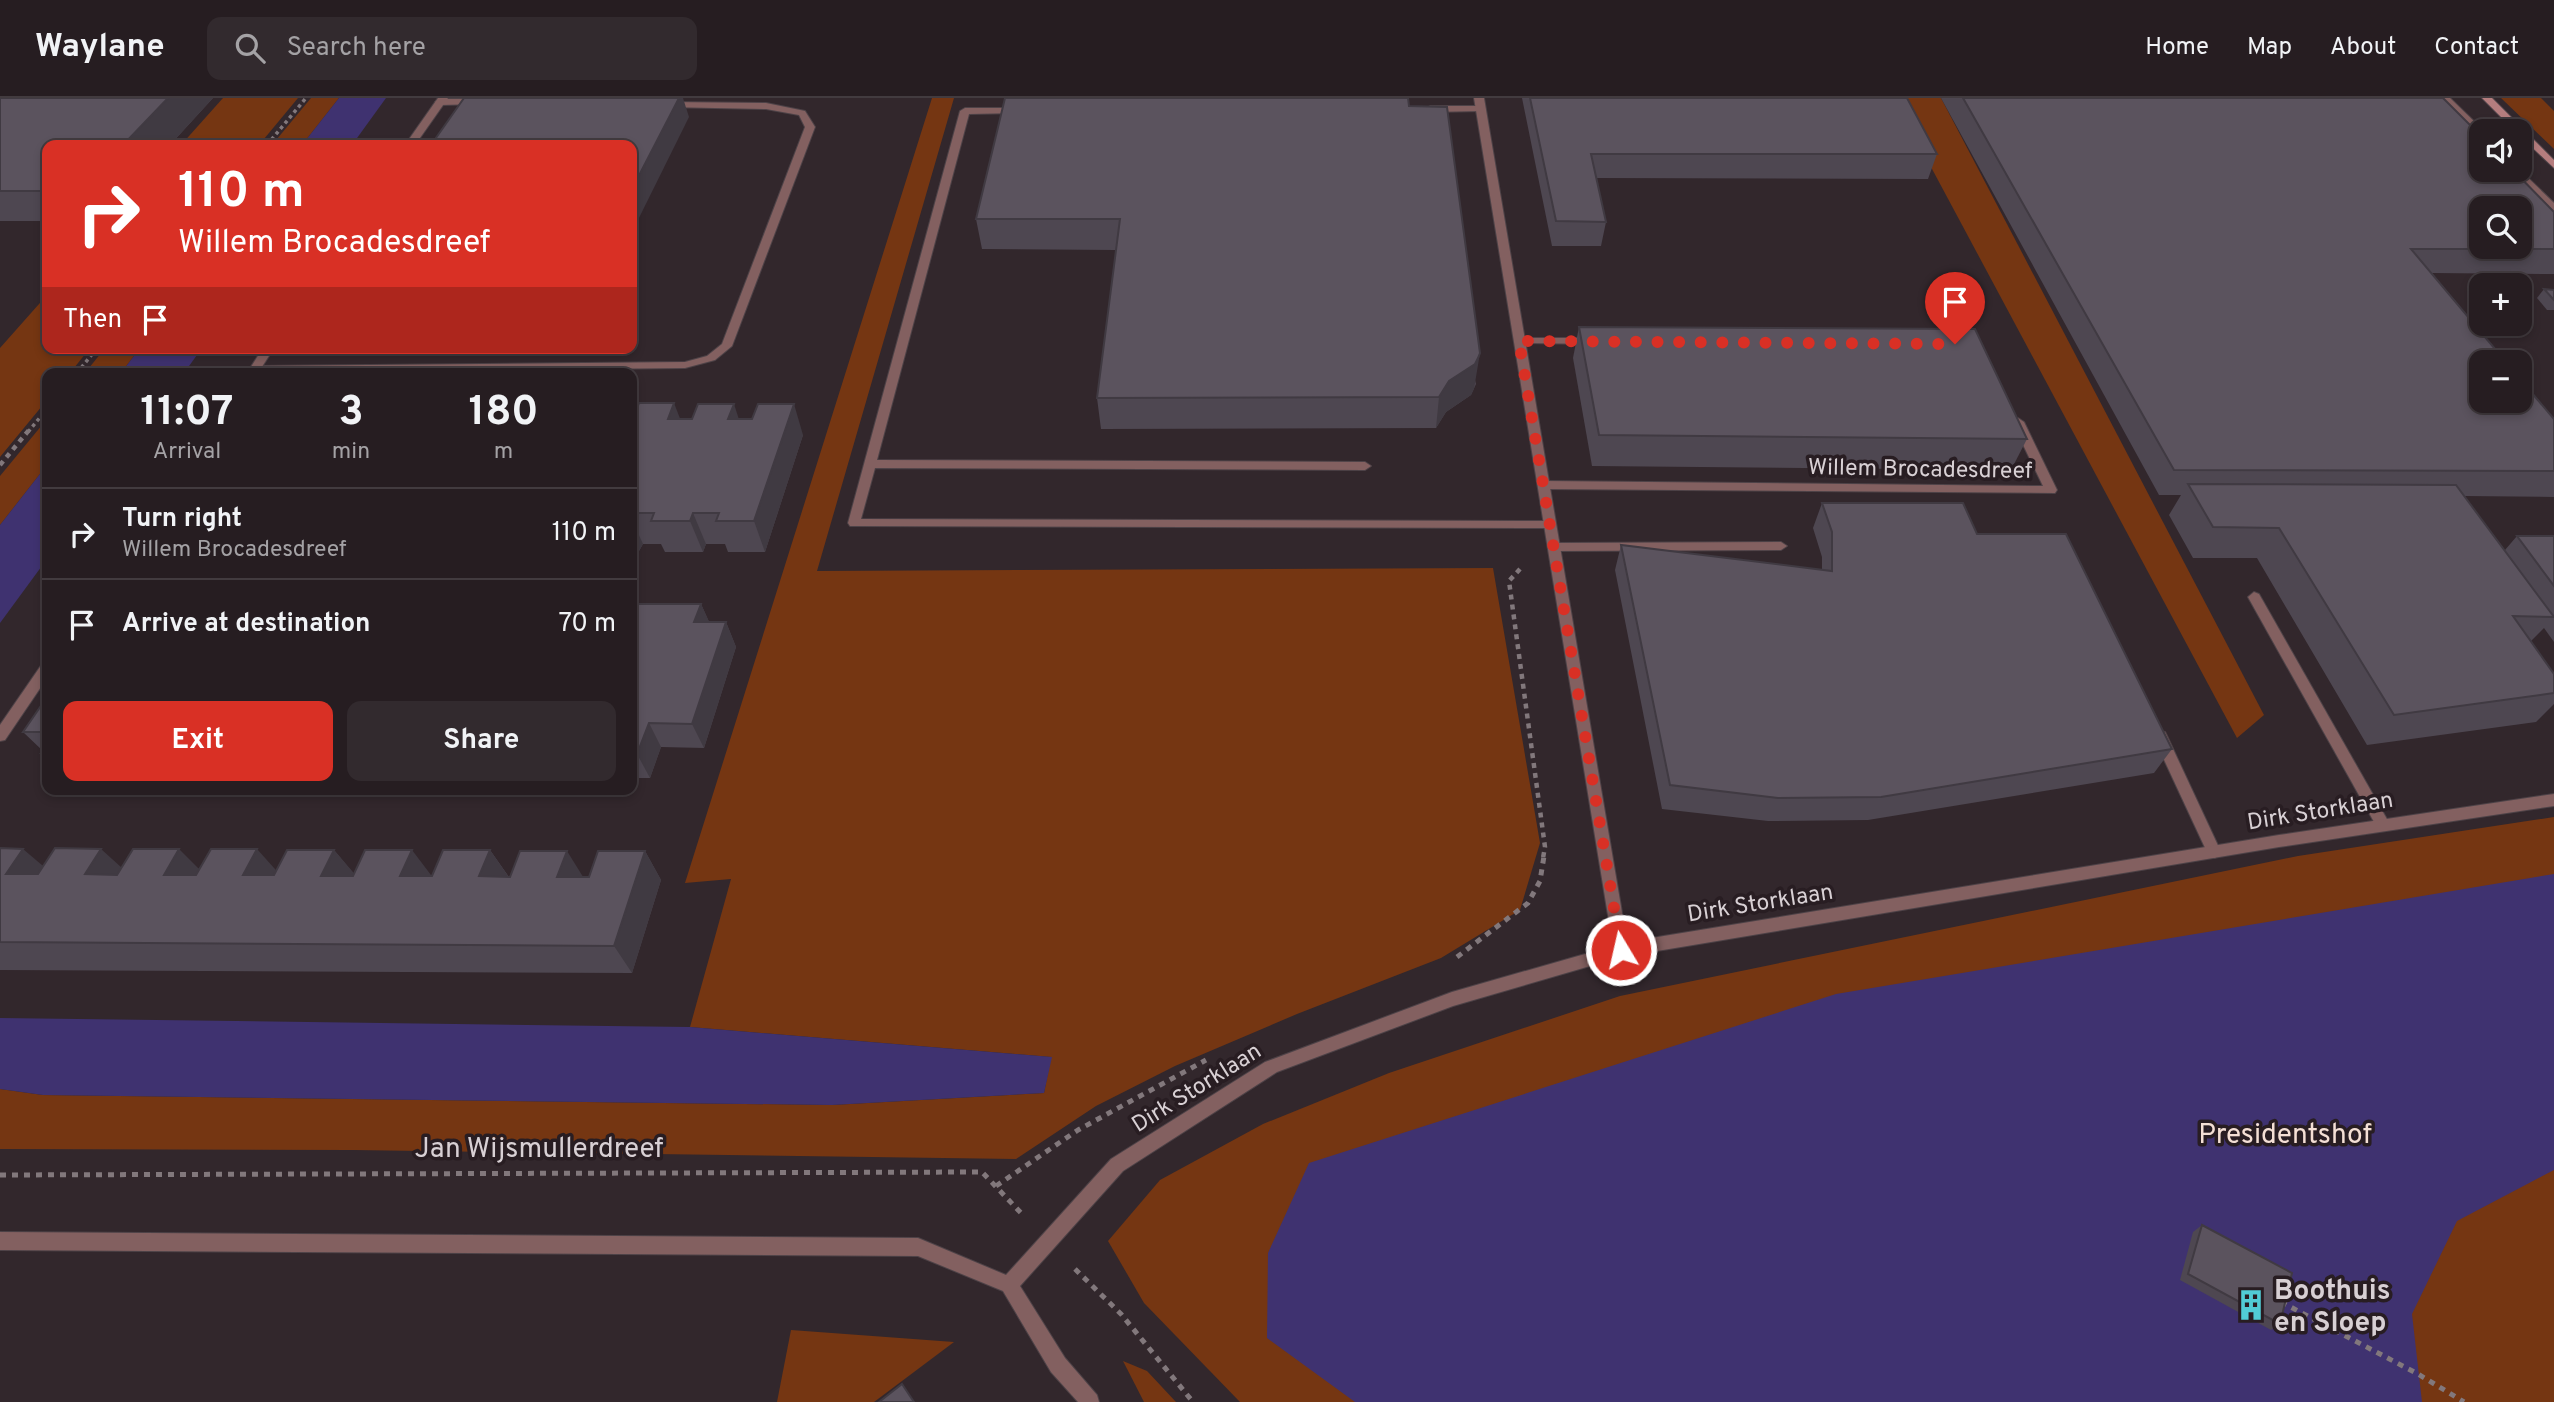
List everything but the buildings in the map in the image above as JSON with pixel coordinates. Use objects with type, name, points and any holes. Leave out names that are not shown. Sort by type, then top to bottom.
[{"type":"street","points":[[2445,98],[2469,122]]},
{"type":"street","points":[[2487,98],[2554,165]]},
{"type":"street","points":[[414,140],[442,100],[495,103]]},
{"type":"street","points":[[1411,109],[1480,103],[1621,950]]},
{"type":"street","points":[[470,368],[685,365],[711,358],[727,346],[810,127],[802,113],[766,106],[658,105]]},
{"type":"street","points":[[1034,111],[965,111],[854,523],[1552,536],[1781,546]]},
{"type":"street","points":[[2527,182],[2554,209]]},
{"type":"street","points":[[1519,341],[1614,341]]},
{"type":"street","name":"Willem Brocadesdreef","points":[[1544,485],[2051,490],[2011,405]]},
{"type":"street","points":[[870,464],[1364,466]]},
{"type":"street","points":[[2254,597],[2383,825]]},
{"type":"street","points":[[0,736],[42,675]]},
{"type":"street","points":[[2157,729],[2214,852]]},
{"type":"street","name":"Dirk Storklaan","points":[[1009,1285],[1117,1165],[1271,1067],[1452,999],[1621,950],[2214,852],[2554,800]]},
{"type":"street","points":[[0,1241],[918,1247],[1009,1285],[1058,1365],[1090,1402]]},
{"type":"path","points":[[271,140],[306,98]]},
{"type":"path","points":[[81,368],[92,354]]},
{"type":"path","points":[[0,465],[42,414]]},
{"type":"path","points":[[1445,961],[1458,956],[1528,903],[1539,881],[1545,847],[1509,581],[1552,536]]},
{"type":"path","points":[[996,1186],[1078,1130],[1216,1055]]},
{"type":"path","name":"Jan Wijsmullerdreef","points":[[0,1175],[982,1172],[1048,1242]]},
{"type":"path","points":[[1048,1242],[1121,1314],[1193,1402]]},
{"type":"path","points":[[2275,1299],[2418,1374],[2464,1402]]},
{"type":"green space","points":[[223,98],[298,98],[263,140],[185,140]]},
{"type":"green space","points":[[311,98],[339,98],[306,140],[276,140]]},
{"type":"green space","points":[[932,98],[954,98],[817,571],[1493,568],[1540,843],[1520,910],[1441,958],[1297,1014],[1175,1066],[1096,1106],[1016,1159],[353,1150],[0,1149],[0,1089],[43,1095],[832,1105],[1044,1093],[1051,1057],[690,1027],[731,879],[685,883]]},
{"type":"green space","points":[[1894,98],[1941,98],[2264,715],[2237,738]]},
{"type":"green space","points":[[2501,98],[2541,98],[2554,111],[2554,149],[2532,128],[2532,119],[2523,119]]},
{"type":"green space","points":[[42,301],[42,354],[85,354],[74,368],[42,368],[42,406],[0,457],[0,348]]},
{"type":"green space","points":[[100,354],[135,354],[125,368],[89,368]]},
{"type":"green space","points":[[42,425],[42,471],[0,525],[0,476]]},
{"type":"green space","name":"Presidentshof","points":[[2554,817],[2554,1402],[1240,1402],[1144,1303],[1108,1241],[1160,1180],[1263,1124],[1389,1073],[1620,996],[2298,856]]},
{"type":"green space","points":[[791,1330],[954,1342],[874,1402],[777,1402]]},
{"type":"green space","points":[[1123,1361],[1147,1371],[1176,1402],[1144,1402]]},
{"type":"shaded area","points":[[339,98],[386,98],[356,140],[306,140]]},
{"type":"shaded area","points":[[135,354],[198,354],[188,368],[125,368]]},
{"type":"shaded area","points":[[42,471],[42,566],[0,623],[0,525]]},
{"type":"shaded area","name":"Presidentshof","points":[[2554,874],[2554,1170],[2457,1221],[2412,1314],[2422,1402],[1355,1402],[1267,1338],[1268,1253],[1309,1163],[1836,994]]},
{"type":"shaded area","points":[[0,1018],[690,1027],[1052,1057],[1044,1093],[832,1105],[43,1095],[0,1089]]},
{"type":"place","name":"Boothuis en Sloep","points":[[2251,1305]]},
{"type":"route","points":[[1621,950],[1519,341],[1955,344]]}]
